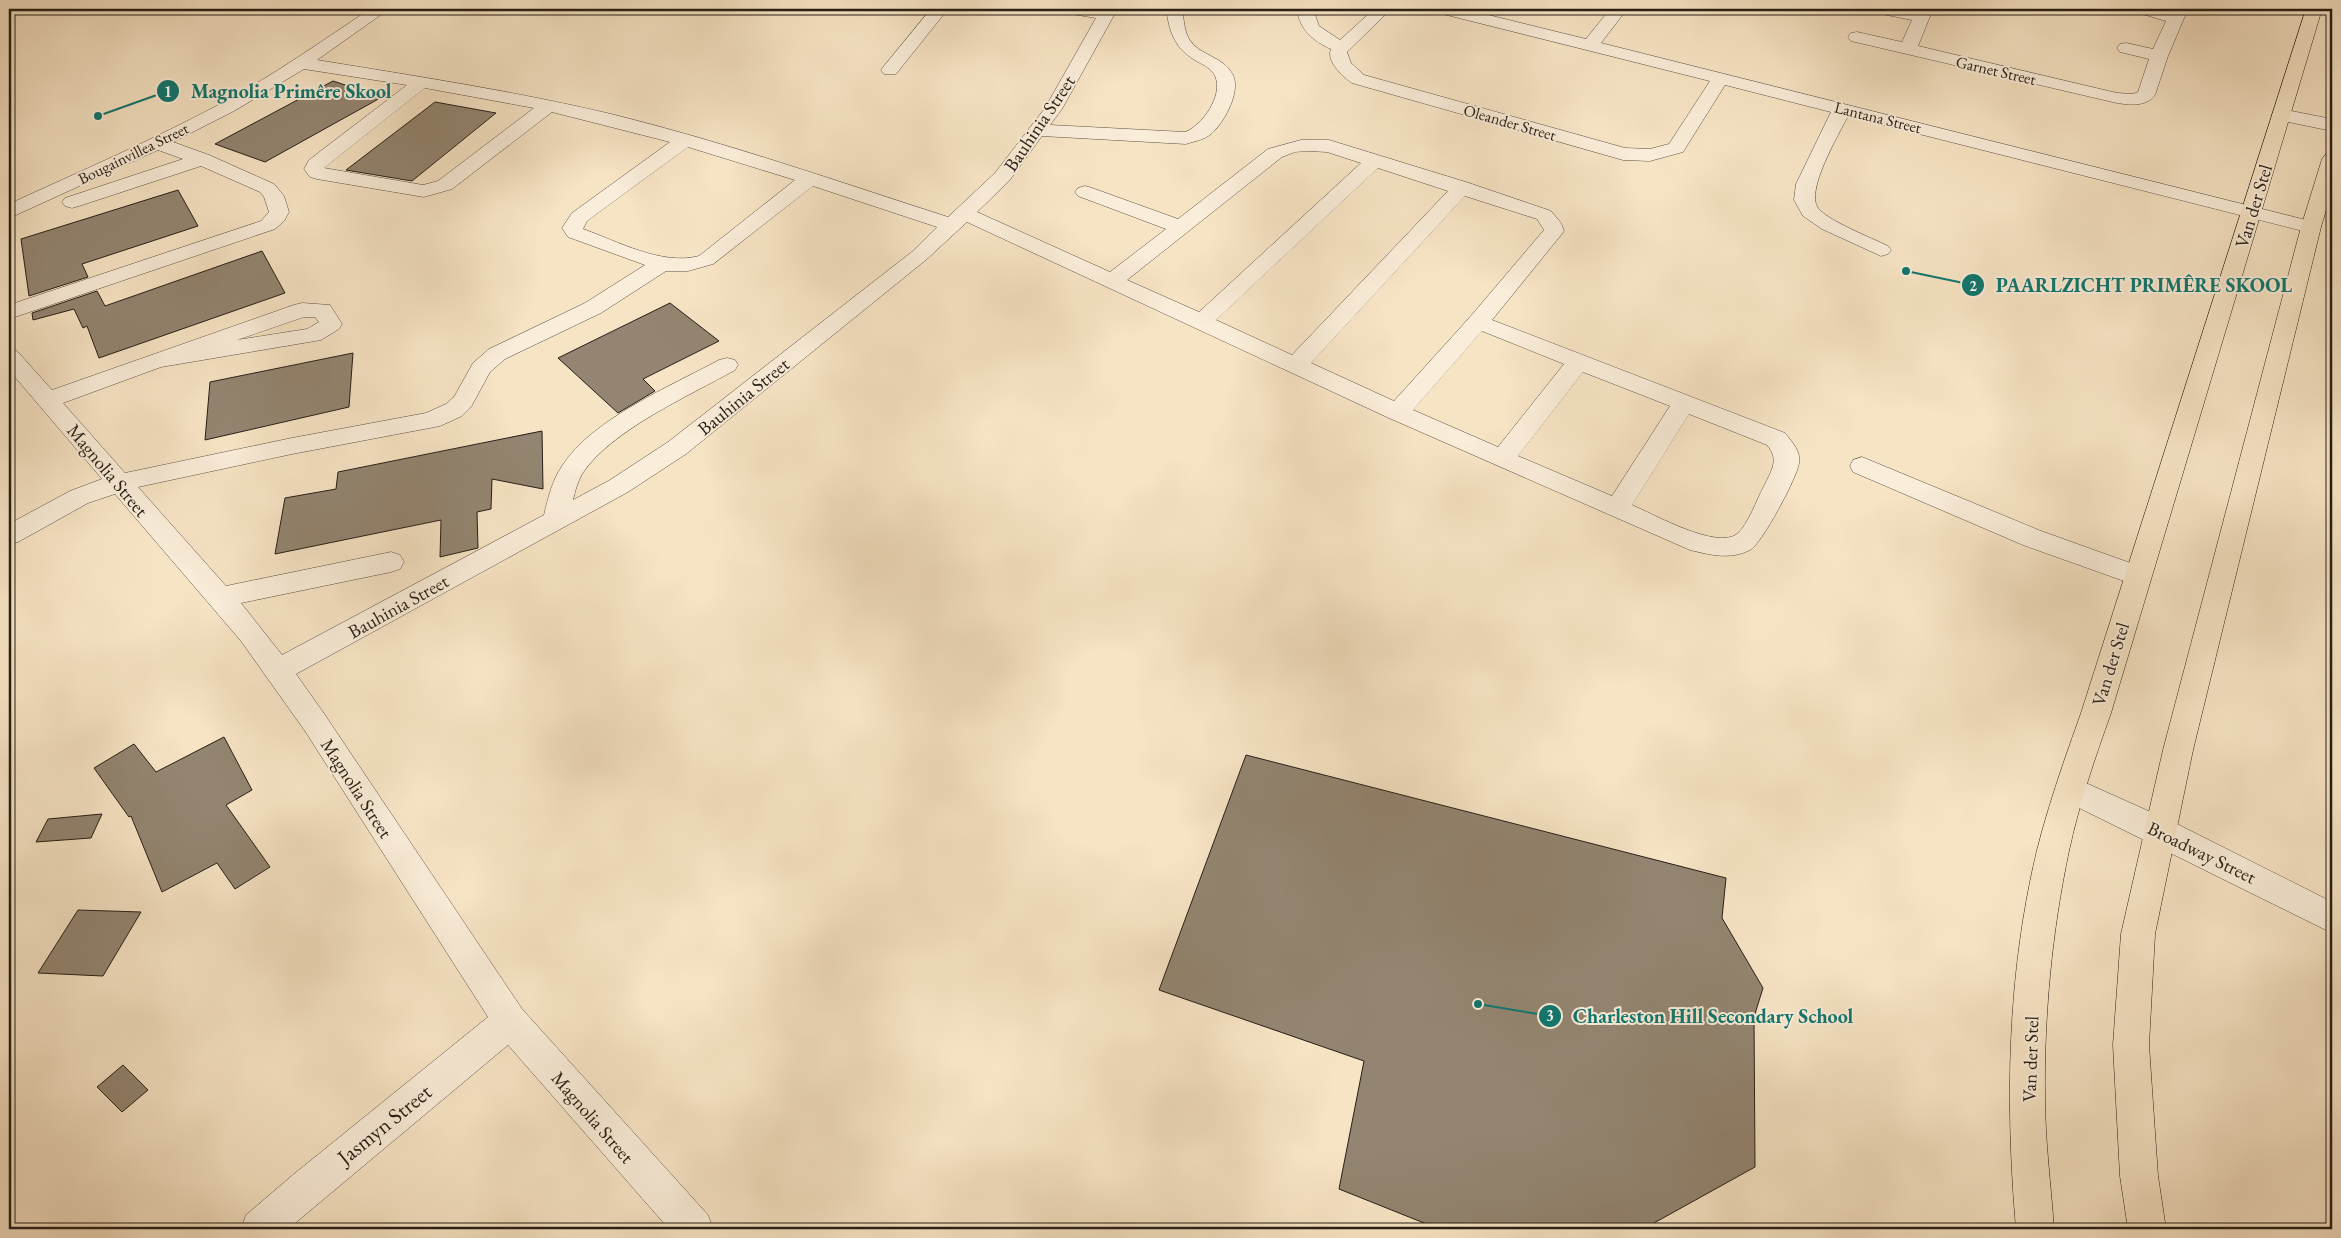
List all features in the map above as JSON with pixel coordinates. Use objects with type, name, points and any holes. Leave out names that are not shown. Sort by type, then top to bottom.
[{"type":"main road","name":"Van der Stel","points":[[2036,1229],[2027,1130],[2029,1028],[2039,939],[2054,851],[2070,789],[2314,9]]},
{"type":"main road","points":[[2146,1229],[2139,1176],[2131,1045],[2138,934],[2178,750],[2311,227],[2332,159]]},
{"type":"street","name":"Bougainvillea Street","points":[[9,211],[157,143],[227,108],[302,63],[381,9]]},
{"type":"street","points":[[890,70],[940,9]]},
{"type":"street","points":[[1072,9],[1109,12]]},
{"type":"street","points":[[1036,130],[1186,138],[1195,136],[1209,125],[1227,85],[1226,77],[1220,70],[1187,48],[1178,32],[1174,9]]},
{"type":"street","points":[[1305,9],[1309,24],[1318,35],[1328,42],[1343,47],[1383,9]]},
{"type":"street","name":"Lantana Street","points":[[1445,9],[2311,227]]},
{"type":"street","points":[[1590,45],[1619,9]]},
{"type":"street","points":[[1883,9],[1923,13],[1908,49]]},
{"type":"street","points":[[2126,48],[2159,56],[2178,13],[2145,9]]},
{"type":"street","name":"Bauhinia Street","points":[[278,672],[619,486],[676,448],[920,255],[1002,177],[1053,109],[1109,12]]},
{"type":"street","name":"Garnet Street","points":[[1857,37],[2118,98],[2135,100],[2146,95],[2159,56]]},
{"type":"street","name":"Oleander Street","points":[[1343,47],[1338,51],[1339,58],[1349,73],[1358,79],[1623,154],[1638,156],[1668,152],[1676,148],[1721,78]]},
{"type":"street","points":[[302,63],[548,106],[612,120],[758,161],[809,179],[958,219],[1112,281],[1397,412],[1690,541],[1706,545],[1731,547],[1748,540],[1787,464],[1786,451],[1776,439],[1478,322]]},
{"type":"street","points":[[421,83],[316,164],[314,169],[317,173],[424,191],[431,190],[445,185],[548,106]]},
{"type":"street","points":[[1842,108],[1806,184],[1804,200],[1810,212],[1829,225],[1882,250]]},
{"type":"street","points":[[2281,115],[2332,125]]},
{"type":"street","points":[[684,141],[579,217],[572,228],[576,233],[582,237],[662,264],[688,265],[706,260],[809,179]]},
{"type":"street","points":[[9,312],[268,225],[278,217],[280,212],[274,196],[267,188],[202,159],[157,143]]},
{"type":"street","points":[[1112,281],[1275,152],[1292,145],[1329,146],[1462,186],[1544,214],[1554,231],[1478,322],[1397,412]]},
{"type":"street","points":[[72,202],[202,159]]},
{"type":"street","points":[[1201,322],[1375,160]]},
{"type":"street","points":[[1296,365],[1462,186]]},
{"type":"street","points":[[1085,192],[1180,227]]},
{"type":"street","points":[[9,535],[79,497],[118,483],[292,446],[432,420],[444,416],[463,402],[481,368],[497,354],[593,308],[625,290],[662,264]]},
{"type":"street","points":[[49,400],[157,360],[302,310],[322,310],[331,324],[313,335],[157,360]]},
{"type":"street","name":"Magnolia Street","points":[[9,356],[251,633],[315,723],[510,1021],[694,1229]]},
{"type":"street","points":[[1503,458],[1579,361]]},
{"type":"street","points":[[555,521],[571,471],[594,445],[615,429],[727,365]]},
{"type":"street","points":[[1617,508],[1684,403]]},
{"type":"street","points":[[1862,466],[2032,538],[2138,576]]},
{"type":"street","points":[[221,597],[391,562]]},
{"type":"street","name":"Broadway Street","points":[[2070,789],[2160,831],[2332,918]]},
{"type":"street","name":"Jasmyn Street","points":[[260,1229],[307,1187],[510,1021]]},
{"type":"building","points":[[333,81],[382,97],[265,162],[215,144]]},
{"type":"building","points":[[435,102],[496,113],[412,181],[346,170]]},
{"type":"building","points":[[178,190],[198,226],[82,264],[88,277],[29,296],[21,239]]},
{"type":"building","points":[[262,251],[285,293],[99,358],[87,326],[83,328],[74,309],[33,320],[32,313],[97,291],[105,306]]},
{"type":"building","points":[[670,303],[719,341],[643,379],[655,391],[618,413],[558,358]]},
{"type":"building","points":[[353,353],[349,407],[205,440],[210,382]]},
{"type":"building","points":[[542,431],[543,489],[492,479],[491,509],[477,512],[478,548],[440,557],[441,520],[275,554],[285,498],[336,489],[338,472]]},
{"type":"building","points":[[224,737],[252,790],[226,805],[270,867],[235,889],[217,863],[162,892],[131,816],[129,817],[94,768],[134,744],[156,772]]},
{"type":"building","points":[[1246,755],[1726,878],[1722,918],[1763,988],[1754,1017],[1755,1167],[1654,1223],[1653,1229],[1439,1229],[1339,1189],[1364,1061],[1159,990]]},
{"type":"building","points":[[102,814],[91,838],[36,842],[48,819]]},
{"type":"building","points":[[78,910],[141,912],[103,976],[38,973]]},
{"type":"building","points":[[123,1065],[148,1090],[122,1112],[97,1087]]},
{"type":"place","name":"Magnolia Primêre Skool","points":[[98,116]]},
{"type":"place","name":"PAARLZICHT PRIMÊRE SKOOL","points":[[1906,271]]},
{"type":"place","name":"Charleston Hill Secondary School","points":[[1478,1004]]}]
